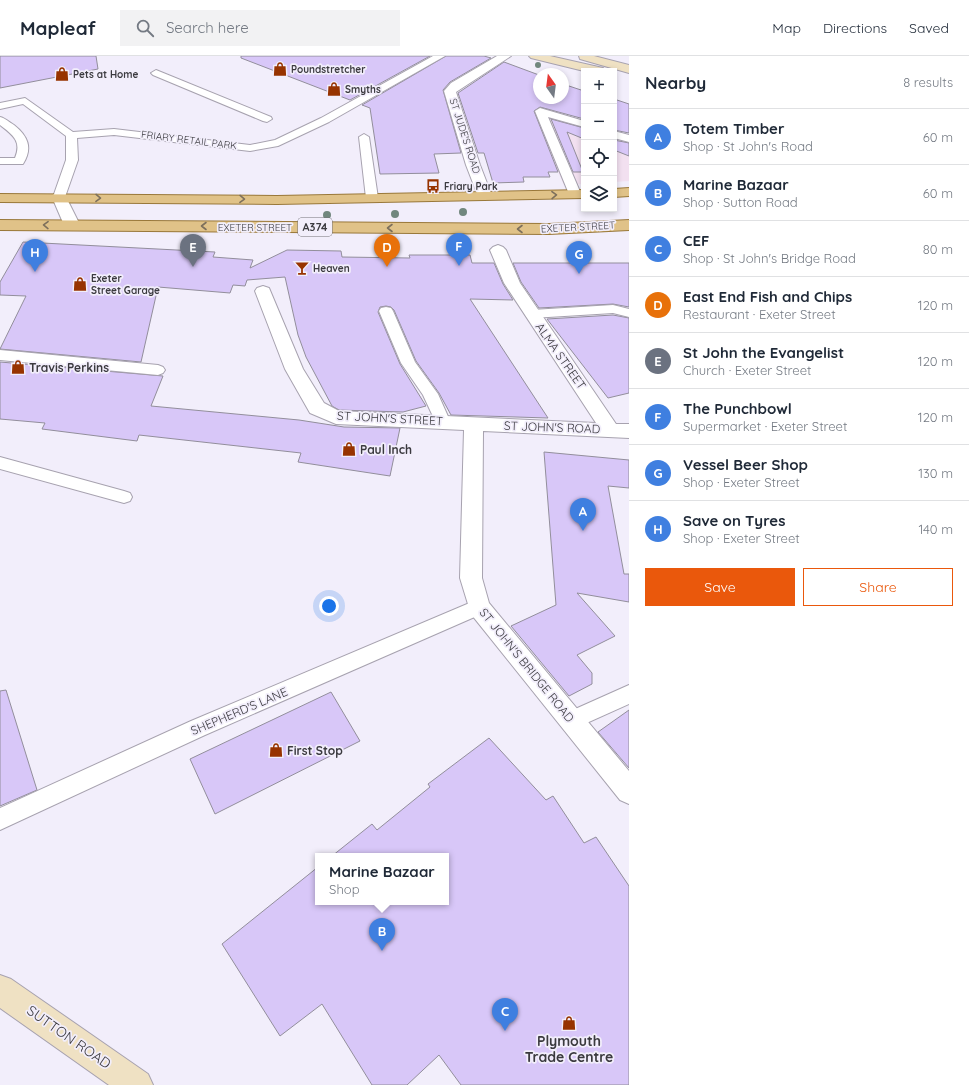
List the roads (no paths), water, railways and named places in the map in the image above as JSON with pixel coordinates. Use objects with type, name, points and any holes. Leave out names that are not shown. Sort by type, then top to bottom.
[{"type":"main road","points":[[535,56],[586,68]]},
{"type":"main road","points":[[575,56],[593,57],[629,69]]},
{"type":"main road","points":[[617,76],[629,79]]},
{"type":"main road","points":[[617,193],[629,192]]},
{"type":"main road","points":[[0,198],[59,197],[277,200],[580,194]]},
{"type":"main road","name":"EXETER STREET","points":[[0,225],[549,229],[629,224]]},
{"type":"main road","name":"SUTTON ROAD","points":[[0,990],[137,1085]]},
{"type":"street","name":"ST JUDE'S ROAD","points":[[485,196],[473,165],[450,90],[505,56]]},
{"type":"street","points":[[59,197],[72,225]]},
{"type":"street","name":"ALMA STREET","points":[[498,250],[512,283],[610,429]]},
{"type":"street","name":"ST JOHN'S STREET","points":[[263,291],[294,369],[317,408],[336,418],[442,421],[474,424]]},
{"type":"street","name":"ST JOHN'S ROAD","points":[[474,424],[629,431]]},
{"type":"street","name":"ST JOHN'S BRIDGE ROAD","points":[[474,424],[471,578],[479,607],[629,792]]},
{"type":"lane","name":"FRIARY RETAIL PARK","points":[[71,136],[114,132],[149,135],[220,146],[250,148],[278,143],[325,120],[440,56]]},
{"type":"lane","points":[[156,73],[267,119]]},
{"type":"lane","points":[[0,106],[25,101],[71,136],[72,160],[59,197]]},
{"type":"lane","points":[[580,194],[540,111],[581,123]]},
{"type":"lane","points":[[0,120],[22,138],[25,150],[19,162],[0,161]]},
{"type":"lane","points":[[617,135],[629,140]]},
{"type":"lane","points":[[364,137],[372,198]]},
{"type":"lane","points":[[532,314],[614,309],[629,313]]},
{"type":"lane","points":[[386,311],[408,363],[430,394],[442,421]]},
{"type":"lane","points":[[0,355],[158,370]]},
{"type":"lane","points":[[0,463],[124,497]]},
{"type":"lane","name":"SHEPHERD'S LANE","points":[[0,819],[198,728],[479,607]]},
{"type":"lane","points":[[571,721],[629,694]]},
{"type":"place","name":"Poundstretcher","points":[[280,69]]},
{"type":"place","name":"Pets at Home","points":[[62,74]]},
{"type":"place","name":"Smyths","points":[[334,89]]},
{"type":"place","name":"Friary Park","points":[[433,186]]},
{"type":"place","name":"The Punchbowl","points":[[459,266]]},
{"type":"place","name":"St John the Evangelist","points":[[193,267]]},
{"type":"place","name":"East End Fish and Chips","points":[[387,267]]},
{"type":"place","name":"Heaven","points":[[302,268]]},
{"type":"place","name":"Save on Tyres","points":[[35,272]]},
{"type":"place","name":"Vessel Beer Shop","points":[[579,274]]},
{"type":"place","name":"Exeter Street Garage","points":[[80,284]]},
{"type":"place","name":"Travis Perkins","points":[[18,367]]},
{"type":"place","name":"Paul Inch","points":[[349,449]]},
{"type":"place","name":"Totem Timber","points":[[583,531]]},
{"type":"place","name":"First Stop","points":[[276,750]]},
{"type":"place","name":"Marine Bazaar","points":[[382,951]]},
{"type":"place","name":"Plymouth Trade Centre","points":[[569,1023]]},
{"type":"place","name":"CEF","points":[[505,1031]]}]
